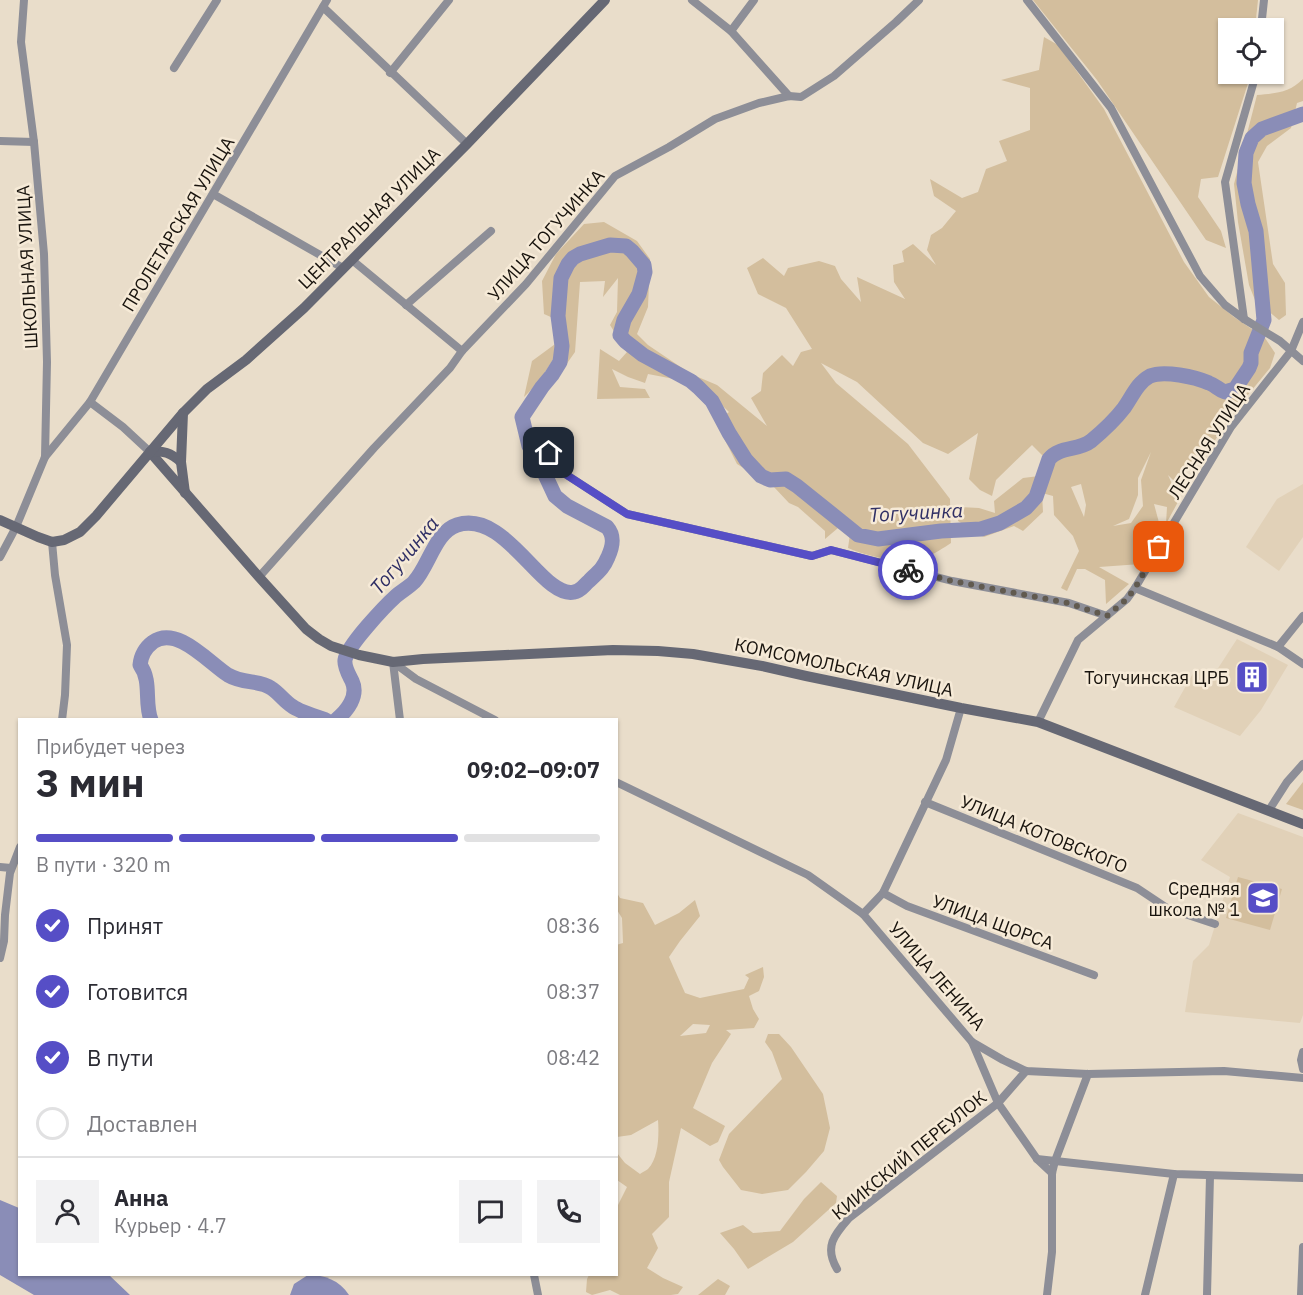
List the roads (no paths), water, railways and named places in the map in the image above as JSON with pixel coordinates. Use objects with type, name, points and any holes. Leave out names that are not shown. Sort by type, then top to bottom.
[{"type":"main road","name":"ЦЕНТРАЛЬНАЯ УЛИЦА","points":[[52,542],[64,540],[80,532],[183,413],[207,389],[246,360],[304,308],[467,144],[605,0]]},
{"type":"main road","points":[[183,413],[181,462],[185,493]]},
{"type":"main road","points":[[150,452],[159,450],[167,452],[181,462]]},
{"type":"main road","name":"КОМСОМОЛЬСКАЯ УЛИЦА","points":[[150,452],[259,578],[306,628],[331,646],[393,662],[423,658],[613,650],[693,654],[762,666],[1038,722],[1303,824]]},
{"type":"main road","points":[[0,520],[52,542]]},
{"type":"street","name":"ШКОЛЬНАЯ УЛИЦА","points":[[16,527],[45,457],[47,362],[44,266],[34,142],[21,42],[24,0]]},
{"type":"street","points":[[174,68],[217,0]]},
{"type":"street","points":[[390,73],[449,0]]},
{"type":"street","points":[[692,0],[731,30],[789,96]]},
{"type":"street","points":[[731,30],[754,0]]},
{"type":"street","name":"УЛИЦА ТОГУЧИНКА","points":[[259,578],[374,448],[450,368],[462,351],[526,284],[615,176],[715,119],[759,103],[789,96],[801,97],[834,76],[919,0]]},
{"type":"street","points":[[1027,0],[1111,108],[1200,276],[1225,305],[1303,361]]},
{"type":"street","points":[[1262,18],[1264,0]]},
{"type":"street","points":[[325,4],[390,73],[467,144]]},
{"type":"street","name":"ПРОЛЕТАРСКАЯ УЛИЦА","points":[[45,457],[90,402],[325,4]]},
{"type":"street","points":[[1244,319],[1225,182],[1253,84]]},
{"type":"street","points":[[0,141],[34,142]]},
{"type":"street","points":[[213,194],[343,268]]},
{"type":"street","points":[[406,305],[491,231]]},
{"type":"street","points":[[352,260],[462,351]]},
{"type":"street","name":"ЛЕСНАЯ УЛИЦА","points":[[1038,722],[1078,640],[1127,599],[1135,588],[1231,427],[1291,351],[1303,322]]},
{"type":"street","points":[[90,402],[123,427],[150,452]]},
{"type":"street","points":[[540,436],[559,470],[627,514],[812,556],[831,550],[952,581],[1068,603],[1107,616]]},
{"type":"street","points":[[0,557],[16,527]]},
{"type":"street","points":[[52,542],[67,645],[62,718]]},
{"type":"street","points":[[1135,588],[1278,647],[1303,664]]},
{"type":"street","points":[[1278,647],[1303,616]]},
{"type":"street","points":[[393,662],[400,718]]},
{"type":"street","points":[[393,662],[416,679],[491,718]]},
{"type":"street","points":[[863,914],[883,893],[946,760],[962,708]]},
{"type":"street","points":[[1269,810],[1287,782],[1303,764]]},
{"type":"street","name":"УЛИЦА ЛЕНИНА","points":[[618,783],[808,875],[863,914],[972,1042],[1026,1071],[1088,1074],[1224,1071],[1303,1077]]},
{"type":"street","name":"УЛИЦА КОТОВСКОГО","points":[[925,802],[1137,888],[1167,908],[1215,924]]},
{"type":"street","points":[[0,958],[4,941],[11,868],[18,852]]},
{"type":"street","points":[[0,867],[11,868]]},
{"type":"street","name":"УЛИЦА ЩОРСА","points":[[883,893],[907,906],[1094,975]]},
{"type":"street","points":[[972,1042],[998,1103],[1037,1159],[1052,1173]]},
{"type":"street","points":[[1303,1052],[1301,1060],[1303,1069]]},
{"type":"street","name":"КИИКСКИЙ ПЕРЕУЛОК","points":[[837,1269],[831,1259],[831,1245],[835,1234],[849,1218],[998,1103],[1026,1071]]},
{"type":"street","points":[[1047,1295],[1052,1252],[1052,1173],[1088,1074]]},
{"type":"street","points":[[1037,1159],[1174,1174],[1303,1178]]},
{"type":"street","points":[[1145,1295],[1174,1174]]},
{"type":"street","points":[[1207,1295],[1210,1176]]},
{"type":"street","points":[[1300,1295],[1303,1247]]},
{"type":"street","points":[[534,1276],[538,1295]]},
{"type":"water","points":[[0,1200],[18,1208],[18,1276],[110,1276],[130,1295],[34,1295],[0,1275]]},
{"type":"water","points":[[306,1276],[320,1276],[331,1279],[349,1295],[290,1295],[294,1284]]},
{"type":"waterway","name":"Тогучинка","points":[[338,718],[348,708],[354,692],[345,665],[347,654],[376,617],[396,596],[414,582],[438,542],[449,529],[457,525],[475,524],[491,530],[507,541],[549,582],[562,590],[574,592],[579,590],[606,561],[612,545],[610,530],[567,506],[555,496],[529,446],[522,417],[560,362],[562,346],[558,316],[561,278],[573,258],[610,245],[626,246],[632,251],[644,265],[645,272],[639,294],[624,320],[620,335],[643,355],[698,387],[712,401],[746,460],[761,476],[770,480],[786,479],[858,535],[878,539],[941,531],[981,529],[1000,523],[1026,508],[1036,497],[1049,459],[1058,452],[1091,441],[1116,417],[1138,386],[1150,376],[1180,375],[1211,384],[1225,392],[1235,389],[1249,368],[1251,353],[1264,320],[1256,231],[1244,183],[1246,153],[1252,138],[1262,129],[1303,114]]},
{"type":"waterway","name":"Тогучинка","points":[[150,718],[146,678],[140,665],[142,655],[148,647],[162,638],[172,638],[182,642],[228,675],[267,686],[295,708],[320,718]]},
{"type":"place","name":"Тогучинская ЦРБ","points":[[1252,677]]},
{"type":"place","name":"Средняя школа № 1","points":[[1263,898]]}]
